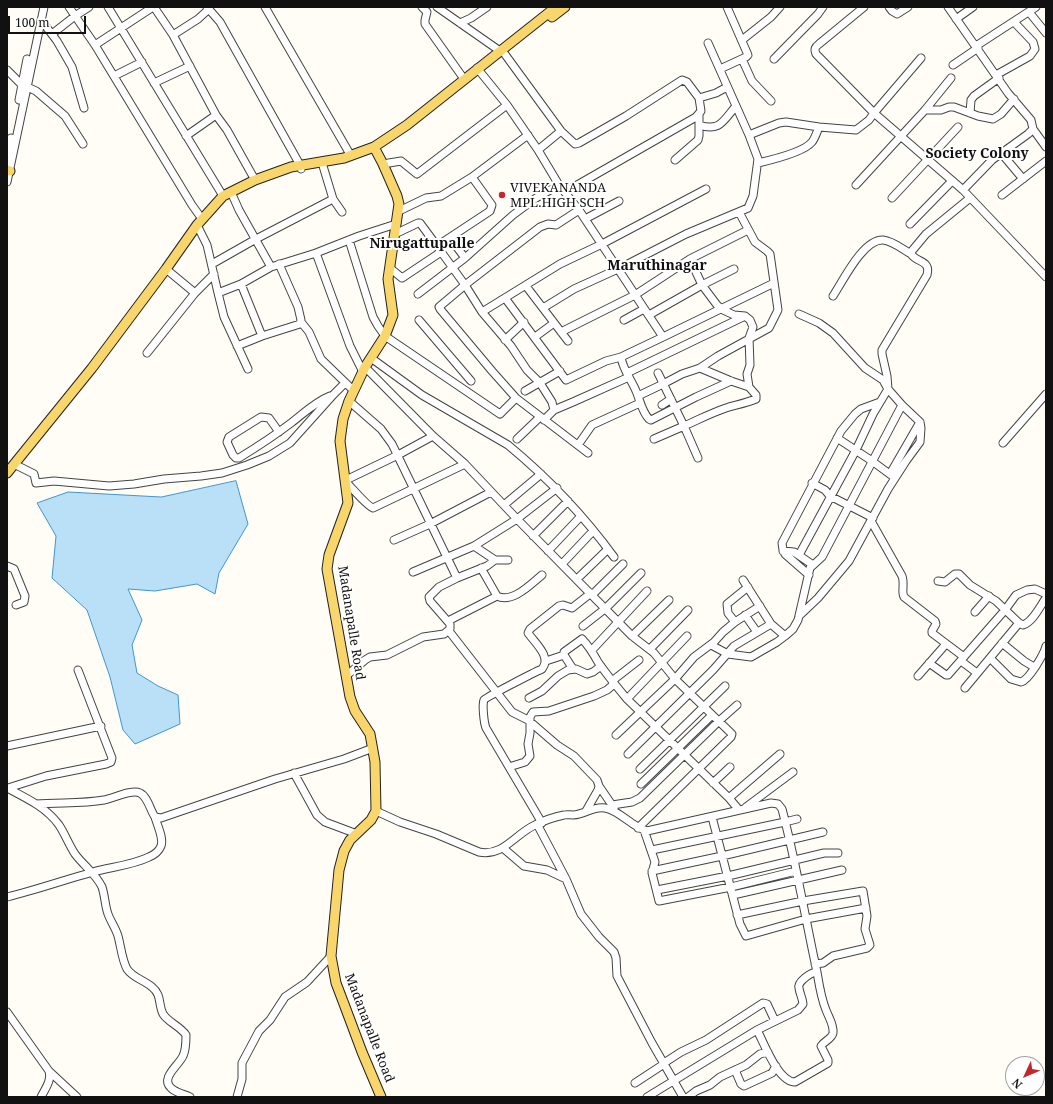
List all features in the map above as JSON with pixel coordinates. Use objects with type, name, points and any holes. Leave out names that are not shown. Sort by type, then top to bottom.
[{"type":"main road","points":[[301,167],[323,166],[354,160],[410,128],[556,7]]},
{"type":"main road","points":[[502,52],[565,7]]},
{"type":"main road","points":[[7,474],[92,368],[199,222],[222,196],[255,180],[282,171],[293,171],[301,167],[375,149],[464,79],[479,70]]},
{"type":"main road","name":"Madanapalle Road","points":[[375,149],[397,196],[399,204],[388,284],[393,315],[385,336],[364,370],[349,401],[343,419],[340,441],[348,503],[329,555],[327,569],[352,704],[355,712],[368,729],[375,762],[376,811],[371,820],[346,845],[339,870],[331,956],[336,983],[362,1052],[382,1097]]},
{"type":"street","points":[[7,182],[39,7]]},
{"type":"street","points":[[7,157],[44,7]]},
{"type":"street","points":[[69,7],[95,45],[192,205],[207,245],[224,317],[248,370]]},
{"type":"street","points":[[52,34],[89,7]]},
{"type":"street","points":[[108,7],[222,196]]},
{"type":"street","points":[[95,45],[153,7],[173,35],[216,115],[227,130],[255,180]]},
{"type":"street","points":[[265,7],[351,156]]},
{"type":"street","points":[[422,7],[427,12],[424,20],[425,24],[464,79]]},
{"type":"street","points":[[437,7],[502,52],[562,131],[573,143],[579,143],[626,116],[682,80],[687,82],[699,98],[699,136],[698,140],[675,160]]},
{"type":"street","points":[[460,23],[471,18],[487,7]]},
{"type":"street","points":[[720,69],[748,55],[728,10],[736,7]]},
{"type":"street","points":[[742,40],[771,17],[780,7]]},
{"type":"street","points":[[774,59],[823,7]]},
{"type":"street","points":[[864,7],[853,10],[816,47],[816,54],[901,137],[963,190],[1043,269],[1046,277]]},
{"type":"street","points":[[889,7],[896,14],[908,7]]},
{"type":"street","points":[[948,7],[997,77],[1031,120],[1033,129],[1046,147]]},
{"type":"street","points":[[956,18],[973,7]]},
{"type":"street","points":[[954,65],[977,47],[1036,7]]},
{"type":"street","points":[[173,35],[198,19],[208,8],[220,22],[301,167]]},
{"type":"street","points":[[1029,12],[1046,33]]},
{"type":"street","points":[[41,20],[57,41],[72,67],[84,108]]},
{"type":"street","points":[[970,113],[971,100],[974,96],[997,77],[1030,56],[1035,49],[1033,42],[1014,22]]},
{"type":"street","points":[[543,308],[574,289],[618,269],[686,234],[748,208],[752,202],[758,159],[749,135],[708,43]]},
{"type":"street","points":[[749,135],[779,122],[856,130],[869,120],[874,112],[921,58]]},
{"type":"street","points":[[742,59],[752,81],[771,101]]},
{"type":"street","points":[[114,76],[142,62]]},
{"type":"street","points":[[154,83],[190,66]]},
{"type":"street","points":[[7,70],[24,85],[36,91],[65,116],[82,144]]},
{"type":"street","points":[[479,70],[507,105],[528,135],[559,185],[579,210],[663,337]]},
{"type":"street","points":[[856,185],[925,110],[951,78]]},
{"type":"street","points":[[699,98],[716,93],[727,87]]},
{"type":"street","points":[[925,110],[940,110],[954,107],[993,119],[1001,114],[1014,99]]},
{"type":"street","points":[[383,164],[401,161],[417,174],[507,105]]},
{"type":"street","points":[[699,125],[713,128],[718,125],[736,106]]},
{"type":"street","points":[[565,192],[699,114]]},
{"type":"street","points":[[186,136],[216,115]]},
{"type":"street","points":[[758,164],[806,147],[812,142],[819,127]]},
{"type":"street","points":[[892,198],[958,128]]},
{"type":"street","points":[[963,190],[992,160],[1002,154],[1033,129]]},
{"type":"street","points":[[538,150],[562,131]]},
{"type":"street","points":[[399,211],[426,198],[440,196],[472,176],[528,135]]},
{"type":"street","points":[[1002,154],[1023,179]]},
{"type":"street","points":[[1002,195],[1046,161]]},
{"type":"street","points":[[323,166],[333,199],[342,212]]},
{"type":"street","points":[[390,268],[402,278],[439,249],[450,238],[492,208],[492,205],[472,176]]},
{"type":"street","points":[[910,224],[952,181]]},
{"type":"street","points":[[418,294],[465,258],[513,215],[536,198],[559,185]]},
{"type":"street","points":[[482,312],[560,264],[602,244],[706,189]]},
{"type":"street","points":[[231,192],[239,210],[271,267]]},
{"type":"street","points":[[910,254],[926,234],[970,198]]},
{"type":"street","points":[[212,264],[256,239],[333,199]]},
{"type":"street","points":[[585,219],[619,201]]},
{"type":"street","points":[[579,210],[556,224],[548,224],[540,227],[465,285],[441,305],[440,309],[516,398],[588,453]]},
{"type":"street","points":[[578,445],[592,425],[663,384],[682,374],[700,368],[749,338],[769,328],[778,310],[778,300],[770,254],[755,242],[739,212]]},
{"type":"street","points":[[395,234],[420,223],[453,267],[482,312],[527,370],[540,383],[552,402],[554,410]]},
{"type":"street","points":[[218,293],[241,284],[271,267],[316,253],[396,224]]},
{"type":"street","points":[[561,332],[635,295],[690,259],[748,230]]},
{"type":"street","points":[[450,238],[465,258]]},
{"type":"street","points":[[349,240],[373,317],[385,336],[499,414],[501,414],[516,398]]},
{"type":"street","points":[[799,555],[888,389],[882,350],[927,275],[928,268],[923,262],[890,242],[876,241],[871,243],[858,257],[833,296]]},
{"type":"street","points":[[316,253],[350,346],[364,370],[433,436],[465,464],[533,536],[606,608],[632,636],[654,652],[675,679],[732,735],[641,829]]},
{"type":"street","points":[[690,259],[702,285],[721,309],[734,315],[745,316],[750,320],[753,327],[749,338],[750,365],[747,374],[749,387]]},
{"type":"street","points":[[279,264],[298,306],[301,322],[309,332],[321,359],[354,391]]},
{"type":"street","points":[[166,269],[195,293]]},
{"type":"street","points":[[624,320],[647,312],[734,269]]},
{"type":"street","points":[[147,353],[195,293],[214,274]]},
{"type":"street","points":[[505,298],[565,379],[568,380],[606,360],[621,357],[774,283]]},
{"type":"street","points":[[241,284],[262,336]]},
{"type":"street","points":[[526,286],[568,341]]},
{"type":"street","points":[[799,314],[826,328],[865,368],[883,380],[888,389],[920,422],[921,425],[920,440],[893,476],[872,520],[849,561],[818,598],[799,616]]},
{"type":"street","points":[[517,439],[554,410],[628,375],[745,316]]},
{"type":"street","points":[[419,320],[471,381]]},
{"type":"street","points":[[237,346],[262,336],[298,325],[301,322]]},
{"type":"street","points":[[505,340],[524,322]]},
{"type":"street","points":[[535,337],[554,323]]},
{"type":"street","points":[[621,357],[622,365],[649,419],[651,420],[696,397],[733,382],[747,374]]},
{"type":"street","points":[[371,358],[422,395],[508,446],[557,488],[614,557]]},
{"type":"street","points":[[654,439],[713,413],[726,408],[745,404],[756,399],[756,395],[749,387],[700,368]]},
{"type":"street","points":[[449,379],[462,370]]},
{"type":"street","points":[[525,391],[560,371]]},
{"type":"street","points":[[658,373],[698,458]]},
{"type":"street","points":[[14,464],[34,474],[36,483],[54,481],[104,486],[134,484],[164,479],[222,473],[269,456],[290,443],[345,383]]},
{"type":"street","points":[[279,432],[268,418],[261,417],[232,434],[227,442],[233,455],[236,458],[239,458],[261,445],[279,432],[320,401],[334,394]]},
{"type":"street","points":[[1003,443],[1046,394]]},
{"type":"street","points":[[662,405],[671,399]]},
{"type":"street","points":[[349,401],[381,429],[392,444],[457,578]]},
{"type":"street","points":[[809,575],[783,551],[782,543],[812,483],[848,420],[862,410],[880,402]]},
{"type":"street","points":[[711,645],[728,654],[751,657],[777,642],[795,626],[799,616],[810,568],[822,557],[902,405]]},
{"type":"street","points":[[433,436],[398,456],[346,481],[370,508],[376,507],[415,489],[465,464]]},
{"type":"street","points":[[837,438],[893,476]]},
{"type":"street","points":[[504,505],[541,474]]},
{"type":"street","points":[[812,483],[825,490],[830,496],[872,520],[902,576],[904,584],[903,596],[934,619],[936,624],[932,632],[977,673]]},
{"type":"street","points":[[413,572],[474,546],[517,519],[557,488]]},
{"type":"street","points":[[394,540],[430,524],[491,492]]},
{"type":"street","points":[[533,536],[568,501]]},
{"type":"street","points":[[548,551],[581,516]]},
{"type":"street","points":[[562,564],[593,531]]},
{"type":"street","points":[[474,546],[495,560]]},
{"type":"street","points":[[577,579],[608,548]]},
{"type":"street","points":[[783,551],[792,552],[799,555],[813,565]]},
{"type":"street","points":[[346,676],[361,662],[370,658],[387,655],[423,637],[444,634],[449,631],[451,627],[448,621],[430,601],[429,597],[439,587],[495,560],[508,560]]},
{"type":"street","points":[[546,661],[536,643],[529,635],[528,631],[559,606],[564,605],[572,608],[592,594],[624,564]]},
{"type":"street","points":[[7,566],[14,569],[25,596],[24,602],[16,605]]},
{"type":"street","points":[[481,568],[497,596],[500,598],[512,596],[542,575]]},
{"type":"street","points":[[583,626],[606,608],[641,573]]},
{"type":"street","points":[[938,581],[945,582],[953,575],[958,573],[970,586],[989,596],[1023,625],[1027,624],[1046,598]]},
{"type":"street","points":[[744,580],[770,624],[785,636]]},
{"type":"street","points":[[734,622],[728,613],[727,604],[748,587]]},
{"type":"street","points":[[929,662],[947,675],[963,659],[1016,596],[1027,590],[1035,589],[1046,594]]},
{"type":"street","points":[[592,650],[647,591]]},
{"type":"street","points":[[448,621],[497,596]]},
{"type":"street","points":[[975,612],[989,596]]},
{"type":"street","points":[[632,636],[669,600]]},
{"type":"street","points":[[616,735],[641,713],[675,679],[694,657],[711,645],[734,622],[760,606]]},
{"type":"street","points":[[650,649],[688,610]]},
{"type":"street","points":[[745,615],[757,632]]},
{"type":"street","points":[[965,688],[1019,623]]},
{"type":"street","points":[[628,754],[690,693],[737,643],[770,624]]},
{"type":"street","points":[[449,631],[512,712],[531,722],[557,745],[574,756],[597,780],[599,786],[620,816]]},
{"type":"street","points":[[627,699],[687,636]]},
{"type":"street","points":[[683,1097],[617,976],[616,958],[614,952],[598,936],[581,914],[540,823],[485,725],[484,701],[496,692],[542,669],[546,661],[564,655],[565,651],[582,639],[592,650],[613,683],[627,699],[741,810]]},
{"type":"street","points":[[1002,643],[1034,667]]},
{"type":"street","points":[[918,676],[946,644]]},
{"type":"street","points":[[990,658],[1011,678],[1017,682],[1021,682],[1026,680],[1044,652],[1046,646]]},
{"type":"street","points":[[564,655],[573,669]]},
{"type":"street","points":[[508,767],[525,762],[530,756],[528,744],[531,714],[533,712],[549,711],[594,696],[607,690],[639,660]]},
{"type":"street","points":[[529,698],[542,691],[563,672],[573,669],[587,674],[593,672],[601,666]]},
{"type":"street","points":[[7,788],[46,776],[109,763],[112,758],[101,726],[78,670]]},
{"type":"street","points":[[640,769],[725,686]]},
{"type":"street","points":[[612,804],[636,801],[737,705]]},
{"type":"street","points":[[641,784],[712,715]]},
{"type":"street","points":[[7,746],[101,726]]},
{"type":"street","points":[[155,817],[161,818],[196,805],[344,759],[372,748]]},
{"type":"street","points":[[729,798],[780,754]]},
{"type":"street","points":[[713,783],[730,767]]},
{"type":"street","points":[[741,810],[793,772]]},
{"type":"street","points":[[294,774],[321,820],[357,834]]},
{"type":"street","points":[[586,811],[599,786]]},
{"type":"street","points":[[7,788],[36,804],[56,822],[75,854],[93,872],[102,888],[108,914],[118,934],[127,968],[137,978],[152,987],[159,997],[163,1013],[186,1034],[183,1056],[168,1076],[167,1083],[174,1090],[190,1097]]},
{"type":"street","points":[[7,897],[36,890],[93,872],[141,860],[154,854],[161,846],[162,840],[155,817],[143,795],[137,792],[127,793],[105,800],[36,804]]},
{"type":"street","points":[[376,811],[400,822],[436,834],[479,852],[492,853],[503,848],[534,825],[565,815],[574,815],[592,808],[605,808],[610,810],[641,829],[648,831],[741,810],[775,803],[778,804],[782,808],[786,822],[825,1009],[832,1022],[832,1036],[821,1046],[828,1063],[795,1082],[789,1081],[776,1066],[757,1030]]},
{"type":"street","points":[[712,817],[737,915],[746,936],[806,919],[866,908]]},
{"type":"street","points":[[652,850],[797,819]]},
{"type":"street","points":[[641,829],[652,850],[655,864],[652,871],[659,901],[731,887],[796,871]]},
{"type":"street","points":[[652,871],[823,832]]},
{"type":"street","points":[[503,848],[524,866],[547,870],[566,879]]},
{"type":"street","points":[[657,890],[728,876],[824,853],[838,853]]},
{"type":"street","points":[[733,895],[842,870]]},
{"type":"street","points":[[647,1097],[757,1030],[800,1008],[803,1004],[798,986],[809,974],[833,956],[869,947],[870,943],[864,929],[867,917],[864,892],[861,890],[737,915]]},
{"type":"street","points":[[237,1097],[242,1084],[242,1063],[259,1031],[270,1020],[285,997],[306,982],[331,956]]},
{"type":"street","points":[[635,1083],[682,1052],[706,1040],[763,1003],[767,1004],[774,1021]]},
{"type":"street","points":[[7,1012],[49,1071],[77,1097]]},
{"type":"street","points":[[688,1097],[696,1091],[707,1087],[720,1077],[746,1065],[760,1054],[768,1052]]},
{"type":"street","points":[[734,1070],[741,1084],[744,1086],[772,1072],[776,1066]]},
{"type":"street","points":[[41,1097],[49,1080],[49,1071]]},
{"type":"water","points":[[236,481],[248,524],[219,573],[215,594],[197,584],[155,591],[128,589],[142,620],[132,645],[137,673],[158,686],[178,695],[180,724],[135,744],[123,730],[110,677],[87,610],[52,578],[56,536],[37,503],[68,492],[161,497]]},
{"type":"place","name":"VIVEKANANDA MPL.HIGH SCH","points":[[502,195]]},
{"type":"district","name":"Society Colony","points":[[977,154]]},
{"type":"district","name":"Nirugattupalle","points":[[422,244]]},
{"type":"district","name":"Maruthinagar","points":[[657,266]]}]
